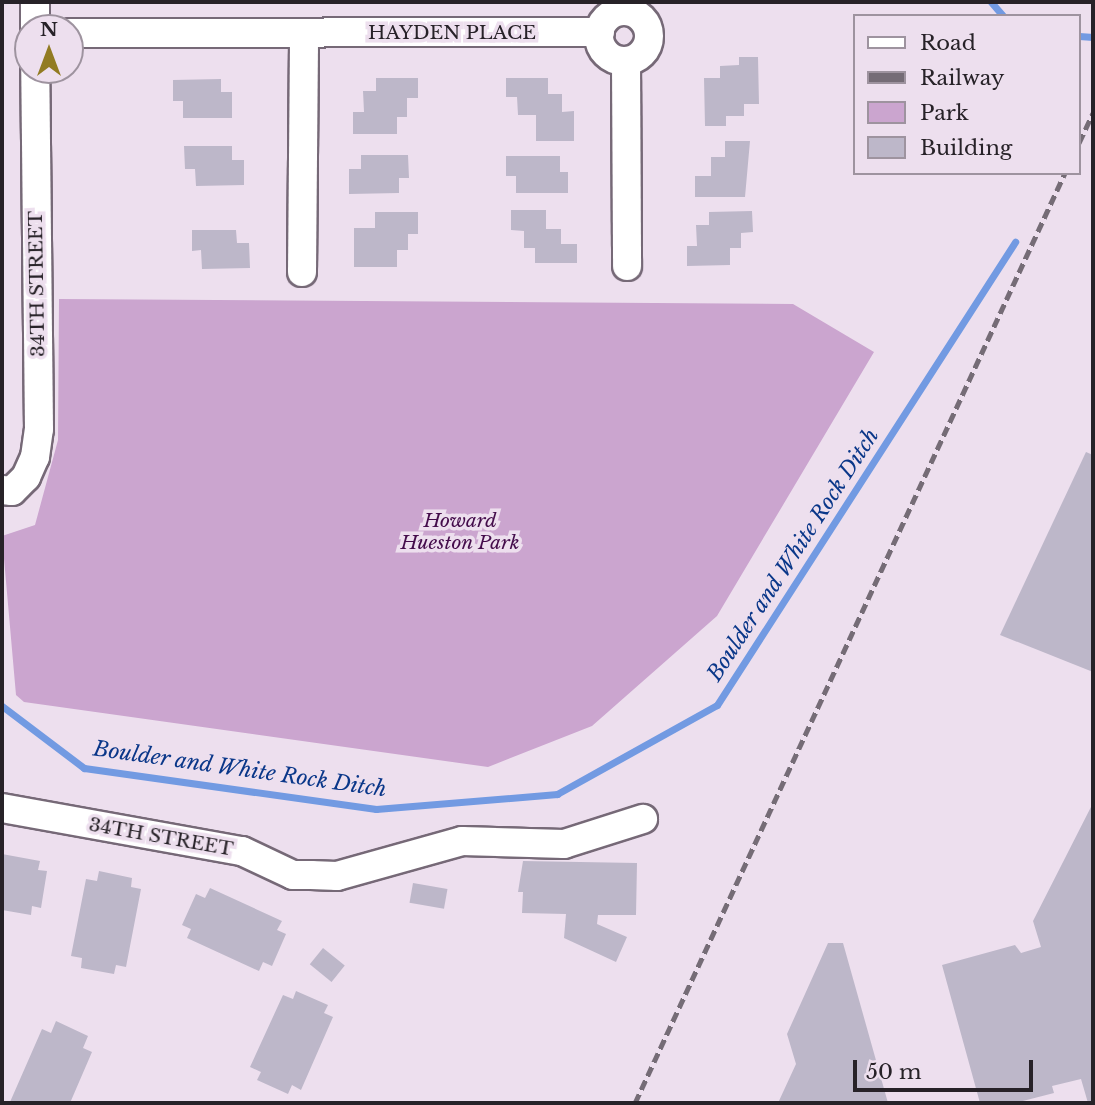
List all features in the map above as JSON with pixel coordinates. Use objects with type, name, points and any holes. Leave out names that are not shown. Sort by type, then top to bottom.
[{"type":"street","points":[[618,12],[641,18],[649,31],[646,48],[626,61],[604,51],[600,32],[605,20],[618,12]]},
{"type":"street","name":"HAYDEN PLACE","points":[[84,33],[600,32]]},
{"type":"street","points":[[302,272],[304,34]]},
{"type":"street","points":[[626,61],[627,266]]},
{"type":"street","name":"34TH STREET","points":[[7,490],[35,457],[39,429],[35,84]]},
{"type":"street","name":"34TH STREET","points":[[2,808],[242,851],[293,875],[311,876],[337,876],[462,841],[564,844],[643,819]]},
{"type":"green space","name":"Howard Hueston Park","points":[[59,299],[793,304],[874,352],[717,616],[592,726],[488,767],[24,702],[16,695],[2,536],[35,525],[58,440]]},
{"type":"building","points":[[739,57],[758,57],[759,104],[744,104],[744,116],[726,116],[726,126],[705,126],[704,78],[720,78],[720,66],[739,65]]},
{"type":"building","points":[[376,78],[418,78],[418,98],[407,98],[407,117],[397,117],[397,134],[353,134],[353,112],[364,112],[363,91],[376,91]]},
{"type":"building","points":[[506,78],[548,78],[548,94],[562,94],[562,112],[574,111],[574,141],[536,141],[536,115],[518,115],[517,97],[506,97]]},
{"type":"building","points":[[221,79],[221,92],[232,92],[232,118],[183,118],[183,101],[173,101],[173,80]]},
{"type":"building","points":[[725,141],[750,141],[745,197],[695,197],[695,176],[711,176],[711,157],[725,157]]},
{"type":"building","points":[[184,146],[232,146],[232,160],[244,160],[244,185],[196,186],[195,169],[185,169]]},
{"type":"building","points":[[361,155],[408,155],[409,178],[399,178],[399,193],[349,194],[349,169],[361,169]]},
{"type":"building","points":[[506,156],[560,156],[560,172],[568,172],[568,193],[516,193],[516,176],[506,176]]},
{"type":"building","points":[[511,210],[546,210],[546,229],[561,229],[561,244],[577,244],[577,263],[535,263],[535,248],[524,248],[524,231],[511,230]]},
{"type":"building","points":[[752,211],[753,232],[741,233],[741,248],[730,248],[730,265],[687,266],[687,246],[697,246],[696,225],[709,225],[709,212]]},
{"type":"building","points":[[375,212],[418,212],[418,234],[408,234],[408,250],[397,250],[397,267],[354,267],[354,228],[375,228]]},
{"type":"building","points":[[192,230],[236,230],[237,243],[249,243],[250,268],[202,269],[201,250],[192,251]]},
{"type":"building","points":[[1086,452],[1093,455],[1093,672],[1000,635]]},
{"type":"building","points":[[1093,803],[1093,1103],[1088,1103],[1081,1079],[1052,1086],[1054,1093],[1015,1103],[980,1103],[942,965],[1015,945],[1021,953],[1041,947],[1033,921]]},
{"type":"building","points":[[2,854],[40,861],[38,870],[47,871],[41,908],[32,906],[31,915],[2,910]]},
{"type":"building","points":[[523,861],[637,863],[636,915],[598,915],[597,924],[627,937],[616,962],[564,938],[566,914],[522,913],[523,892],[518,892]]},
{"type":"building","points":[[99,871],[132,878],[131,887],[141,889],[126,967],[116,965],[114,974],[81,968],[82,958],[71,956],[86,879],[97,881]]},
{"type":"building","points":[[413,883],[447,889],[444,909],[410,903]]},
{"type":"building","points":[[210,888],[282,921],[277,930],[286,934],[272,966],[263,962],[259,971],[187,938],[191,929],[182,925],[196,894],[205,898]]},
{"type":"building","points":[[828,943],[843,943],[888,1103],[778,1103],[796,1064],[787,1034]]},
{"type":"building","points":[[323,948],[345,966],[332,982],[310,964]]},
{"type":"building","points":[[296,991],[328,1005],[324,1013],[333,1017],[301,1090],[292,1085],[288,1094],[257,1080],[261,1072],[250,1067],[283,995],[293,999]]},
{"type":"building","points":[[56,1021],[88,1036],[83,1048],[92,1052],[70,1103],[10,1102],[42,1029],[51,1033]]},
{"type":"waterway","points":[[991,2],[1001,14]]},
{"type":"waterway","points":[[1081,36],[1093,37]]},
{"type":"waterway","name":"Boulder and White Rock Ditch","points":[[2,706],[84,768],[376,809],[557,794],[717,705],[1015,242]]},
{"type":"railway","points":[[1081,139],[1093,113]]},
{"type":"railway","points":[[635,1103],[1064,175]]}]
